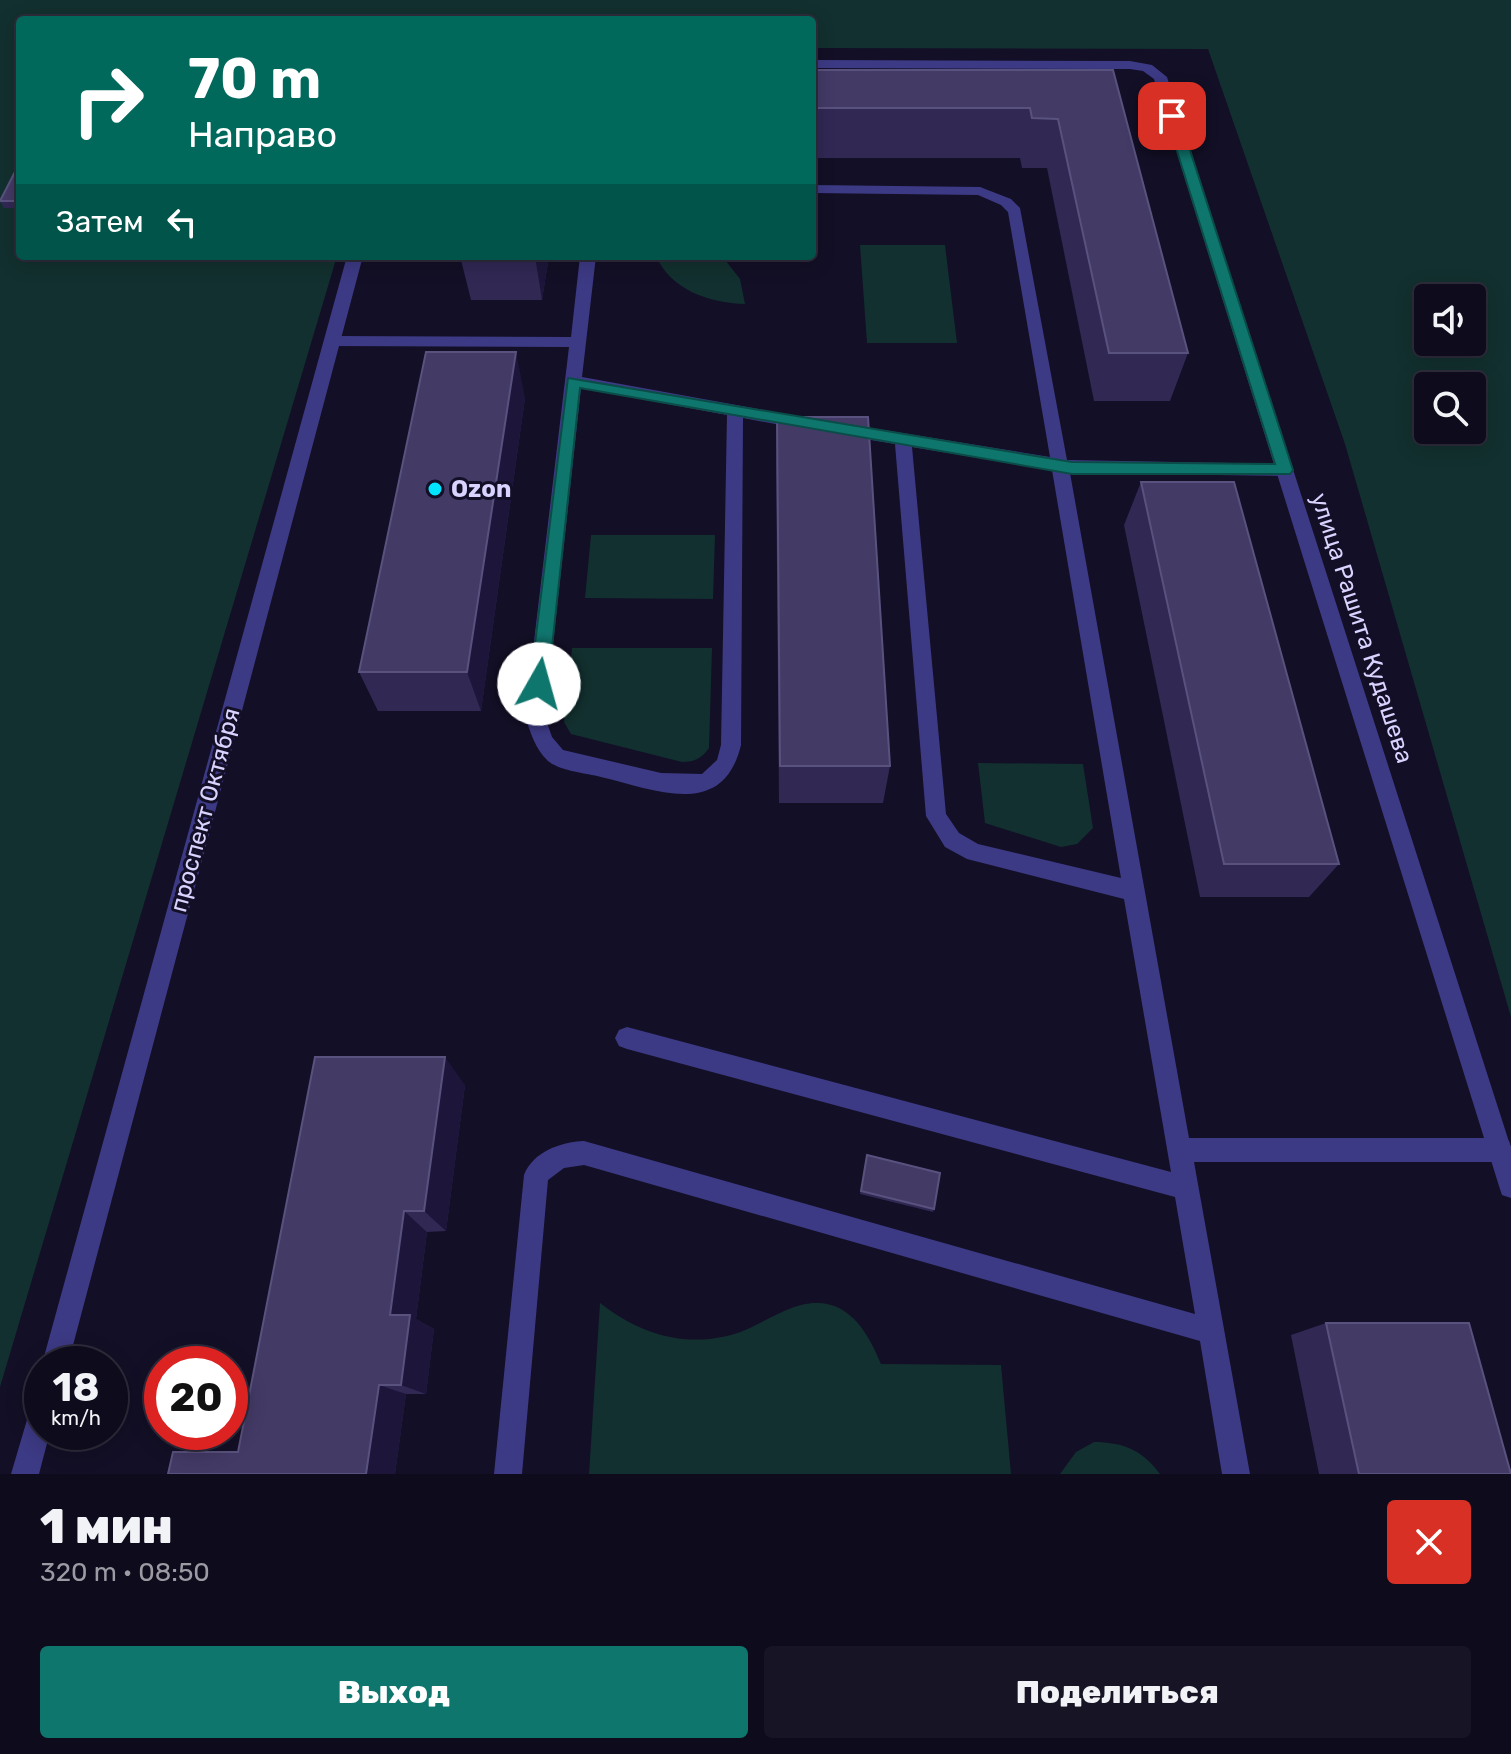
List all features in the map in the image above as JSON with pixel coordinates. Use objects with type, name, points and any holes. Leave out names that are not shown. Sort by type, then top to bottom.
[{"type":"street","name":"улица Рашита Кудашева","points":[[816,64],[1130,65],[1154,72],[1163,87],[1511,1186]]},
{"type":"street","points":[[816,189],[980,191],[1006,202],[1015,211],[1236,1474]]},
{"type":"street","name":"проспект Октября","points":[[60,1346],[354,260]]},
{"type":"street","points":[[588,260],[536,706],[538,727],[544,742],[557,757],[688,787],[712,779],[730,755],[735,412]]},
{"type":"street","points":[[332,341],[578,342]]},
{"type":"street","points":[[573,381],[735,412],[1061,467],[1285,470]]},
{"type":"street","points":[[903,439],[936,816],[952,840],[974,852],[1134,891]]},
{"type":"street","points":[[627,1038],[1186,1188]]},
{"type":"street","points":[[1180,1150],[1500,1150]]},
{"type":"street","points":[[508,1474],[536,1175],[557,1156],[568,1153],[584,1153],[1211,1331]]},
{"type":"street","points":[[25,1474],[32,1450]]},
{"type":"green space","points":[[0,0],[1511,0],[1511,1017],[1345,444],[1208,49],[816,48],[816,16],[16,16],[16,260],[336,260],[0,1387]]},
{"type":"green space","points":[[860,245],[945,245],[957,343],[867,343]]},
{"type":"green space","points":[[658,260],[725,260],[740,279],[745,304],[718,301],[693,292],[671,278]]},
{"type":"green space","points":[[591,535],[715,535],[713,599],[585,598]]},
{"type":"green space","points":[[572,648],[712,648],[709,748],[698,759],[682,762],[571,734],[564,722]]},
{"type":"green space","points":[[978,763],[1083,764],[1093,828],[1077,844],[1061,847],[985,823]]},
{"type":"green space","points":[[600,1303],[644,1329],[693,1340],[737,1333],[801,1305],[831,1305],[853,1318],[861,1327],[881,1364],[1001,1365],[1011,1474],[589,1474]]},
{"type":"green space","points":[[1094,1442],[1131,1449],[1160,1474],[1060,1474],[1076,1452]]},
{"type":"building","points":[[816,70],[1113,70],[1188,353],[1109,353],[1058,119],[1032,118],[1030,108],[816,108]]},
{"type":"building","points":[[16,170],[16,201],[0,201]]},
{"type":"building","points":[[426,352],[516,352],[467,672],[359,672]]},
{"type":"building","points":[[777,417],[868,417],[890,766],[780,766]]},
{"type":"building","points":[[1141,482],[1234,482],[1339,864],[1224,864]]},
{"type":"building","points":[[315,1057],[445,1057],[424,1211],[404,1211],[390,1315],[410,1315],[401,1385],[379,1385],[366,1474],[168,1474],[173,1452],[248,1450],[248,1401]]},
{"type":"building","points":[[867,1155],[940,1173],[934,1209],[861,1191]]},
{"type":"building","points":[[1326,1323],[1469,1323],[1511,1474],[1359,1474]]},
{"type":"place","name":"Ozon","points":[[435,489]]},
{"type":"route","points":[[539,684],[573,381],[735,412],[1072,468],[1285,470],[1172,116]]}]
